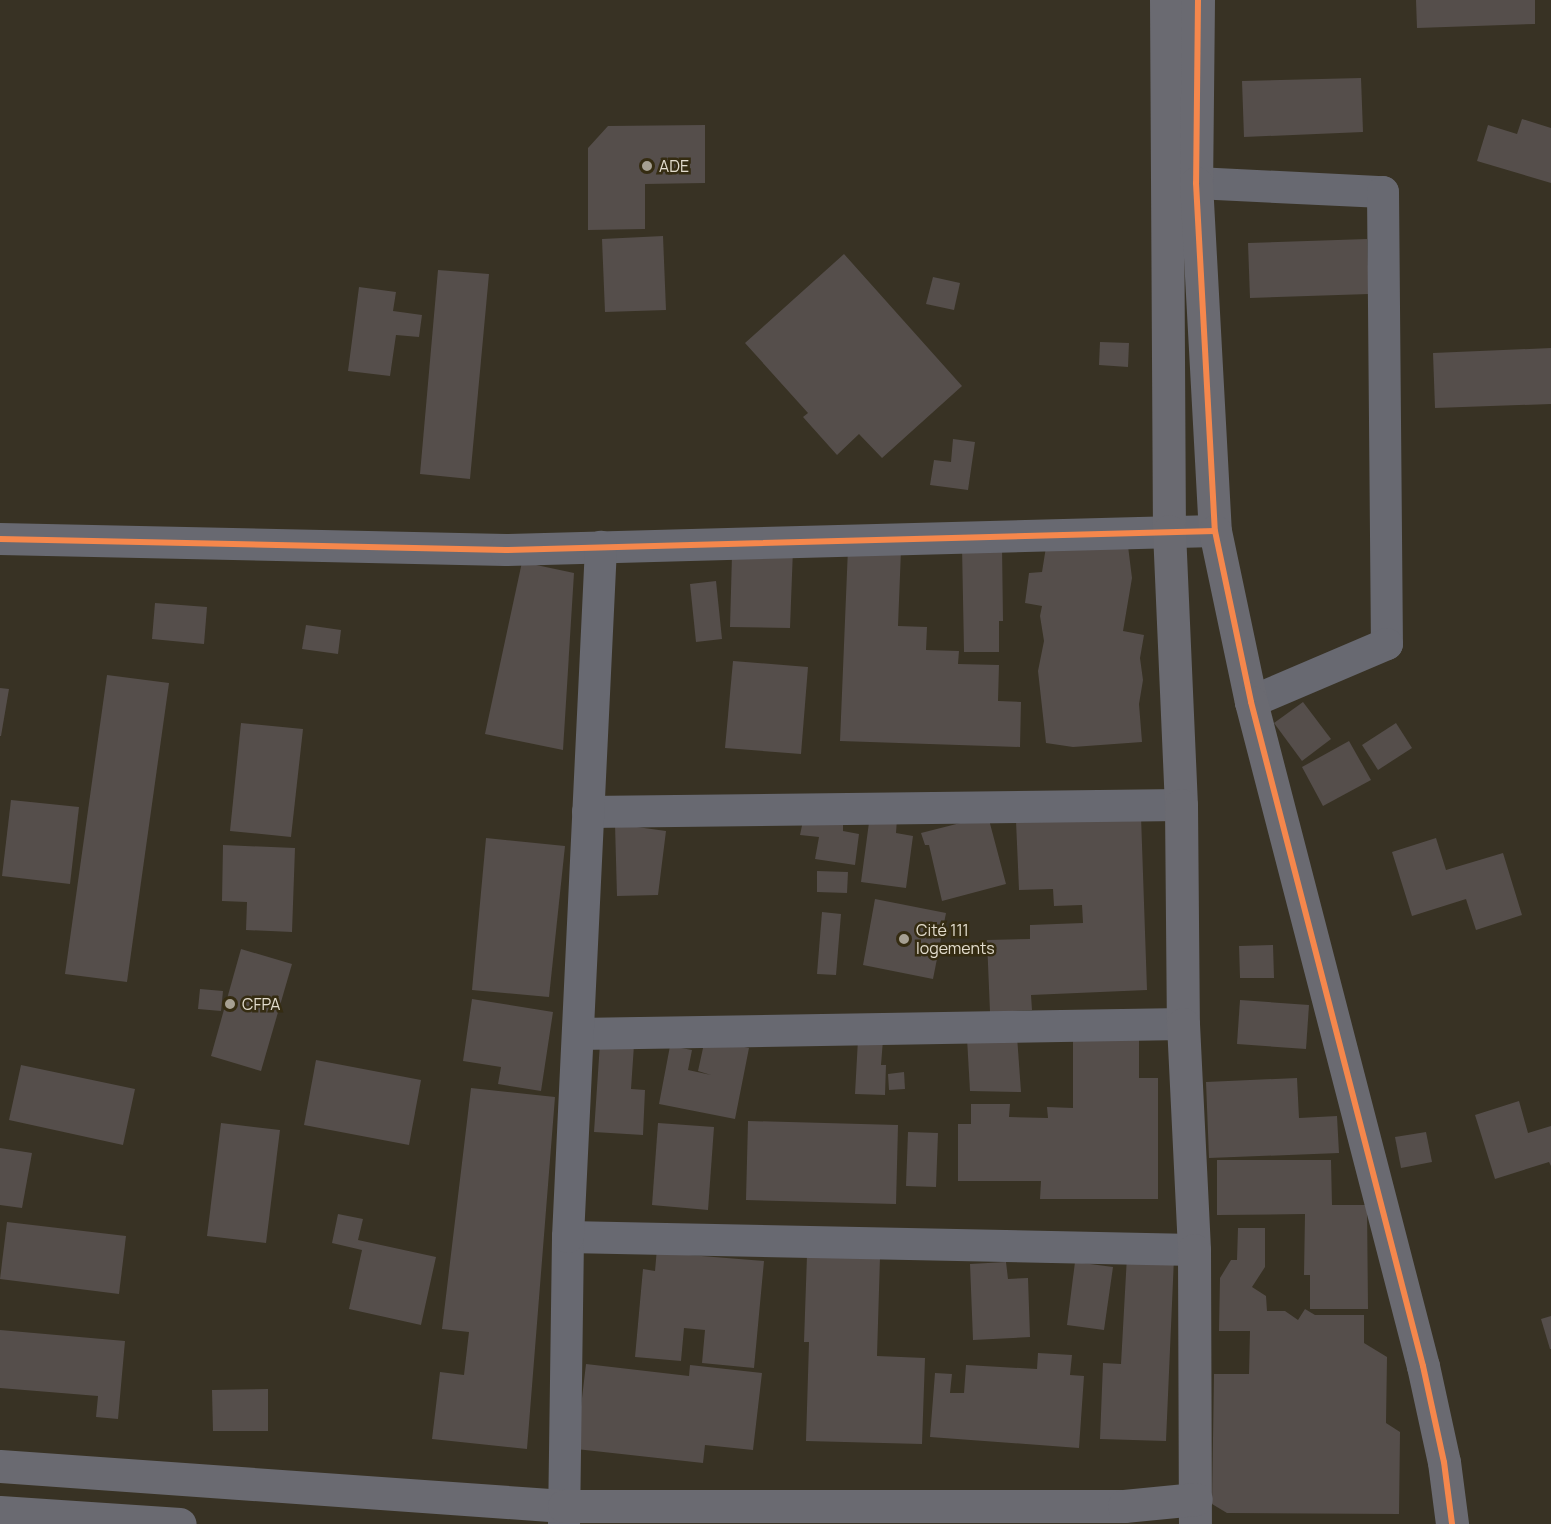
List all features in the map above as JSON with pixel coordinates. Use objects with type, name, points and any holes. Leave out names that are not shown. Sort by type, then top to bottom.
[{"type":"street","points":[[0,1466],[564,1515],[1124,1506],[1196,1512],[1194,1250],[1183,1024],[1181,805],[1169,531],[1166,0]]},
{"type":"street","points":[[1198,0],[1196,183],[1215,531],[1251,702],[1423,1366],[1444,1462],[1452,1524]]},
{"type":"street","points":[[1196,183],[1383,192],[1387,644],[1251,702]]},
{"type":"street","points":[[0,538],[506,550],[1215,531]]},
{"type":"street","points":[[564,1515],[568,1237],[601,548]]},
{"type":"street","points":[[588,812],[1181,805]]},
{"type":"street","points":[[578,1034],[1183,1024]]},
{"type":"street","points":[[568,1237],[1194,1250]]},
{"type":"street","points":[[0,1512],[180,1524]]},
{"type":"building","points":[[1416,0],[1535,0],[1535,24],[1417,28]]},
{"type":"building","points":[[1361,78],[1363,132],[1244,137],[1242,81]]},
{"type":"building","points":[[1522,119],[1551,128],[1551,183],[1477,161],[1488,125],[1517,134]]},
{"type":"building","name":"ADE","points":[[705,125],[705,183],[645,184],[645,229],[588,230],[588,148],[608,126]]},
{"type":"building","points":[[663,236],[666,310],[605,312],[602,239]]},
{"type":"building","points":[[1367,239],[1369,294],[1250,298],[1248,243]]},
{"type":"building","points":[[844,254],[962,386],[882,458],[859,434],[837,455],[803,417],[808,413],[745,343]]},
{"type":"building","points":[[438,270],[489,274],[470,479],[420,474]]},
{"type":"building","points":[[933,277],[960,283],[954,310],[926,304]]},
{"type":"building","points":[[359,287],[396,292],[393,311],[422,315],[419,337],[396,335],[390,376],[348,371]]},
{"type":"building","points":[[1100,342],[1129,343],[1128,367],[1099,365]]},
{"type":"building","points":[[1551,348],[1551,404],[1435,408],[1433,353]]},
{"type":"building","points":[[953,439],[975,442],[968,490],[930,485],[934,460],[951,462]]},
{"type":"building","points":[[962,546],[1002,546],[1003,621],[999,621],[999,652],[964,652]]},
{"type":"building","points":[[1128,546],[1132,578],[1123,631],[1144,635],[1140,658],[1143,680],[1139,704],[1142,742],[1073,747],[1046,743],[1038,671],[1044,641],[1040,616],[1042,606],[1025,603],[1029,573],[1042,572],[1046,547]]},
{"type":"building","points":[[848,548],[901,550],[898,626],[927,627],[926,650],[959,651],[958,664],[999,665],[998,701],[1021,702],[1020,747],[840,741]]},
{"type":"building","points":[[793,549],[790,628],[730,627],[732,555]]},
{"type":"building","points":[[522,562],[574,573],[563,750],[485,734]]},
{"type":"building","points":[[716,581],[722,639],[696,642],[690,584]]},
{"type":"building","points":[[155,603],[207,607],[204,644],[152,639]]},
{"type":"building","points":[[306,625],[341,630],[338,654],[302,649]]},
{"type":"building","points":[[733,661],[808,667],[801,754],[725,748]]},
{"type":"building","points":[[107,675],[169,683],[127,982],[65,974]]},
{"type":"building","points":[[0,688],[9,689],[1,736],[0,736]]},
{"type":"building","points":[[1303,702],[1331,739],[1302,761],[1274,723]]},
{"type":"building","points":[[241,723],[303,729],[291,837],[230,831]]},
{"type":"building","points":[[1396,723],[1412,748],[1378,770],[1362,745]]},
{"type":"building","points":[[1349,741],[1371,780],[1323,806],[1302,767]]},
{"type":"building","points":[[11,800],[79,807],[70,884],[2,876]]},
{"type":"building","points":[[870,815],[897,819],[896,833],[913,836],[906,888],[861,882]]},
{"type":"building","points":[[804,816],[843,819],[843,831],[859,834],[855,865],[815,859],[819,837],[800,835]]},
{"type":"building","points":[[988,816],[1006,884],[942,901],[929,845],[925,845],[921,833]]},
{"type":"building","points":[[1141,816],[1147,990],[1031,995],[1032,1010],[990,1012],[987,940],[1030,939],[1030,925],[1083,923],[1082,905],[1054,906],[1053,889],[1019,890],[1016,821]]},
{"type":"building","points":[[615,824],[666,831],[658,895],[617,896]]},
{"type":"building","points":[[486,838],[565,846],[549,997],[472,990]]},
{"type":"building","points":[[1436,838],[1446,870],[1503,853],[1522,915],[1476,930],[1466,899],[1412,916],[1392,852]]},
{"type":"building","points":[[223,845],[295,848],[292,932],[246,930],[247,902],[222,901]]},
{"type":"building","points":[[817,871],[848,872],[847,893],[817,892]]},
{"type":"building","name":"Cité 111 logements","points":[[875,899],[946,913],[933,979],[863,965]]},
{"type":"building","points":[[822,912],[841,914],[836,975],[817,974]]},
{"type":"building","points":[[1273,945],[1274,978],[1240,978],[1239,946]]},
{"type":"building","points":[[241,949],[292,964],[261,1071],[211,1056]]},
{"type":"building","points":[[200,989],[223,991],[221,1011],[198,1009]]},
{"type":"building","points":[[472,999],[553,1012],[541,1091],[498,1084],[501,1067],[463,1061]]},
{"type":"building","points":[[1240,1000],[1309,1005],[1306,1049],[1237,1044]]},
{"type":"building","points":[[1017,1036],[1021,1092],[970,1091],[967,1038]]},
{"type":"building","points":[[1073,1038],[1139,1038],[1139,1078],[1158,1078],[1158,1199],[1040,1199],[1041,1181],[958,1181],[958,1124],[971,1124],[971,1104],[1010,1104],[1009,1117],[1048,1118],[1047,1107],[1073,1108]]},
{"type":"building","points":[[705,1039],[749,1048],[735,1119],[659,1104],[670,1046],[692,1050],[688,1070],[711,1075],[698,1071]]},
{"type":"building","points":[[858,1039],[883,1040],[881,1065],[886,1065],[885,1095],[855,1094]]},
{"type":"building","points":[[600,1043],[634,1045],[631,1089],[645,1090],[643,1135],[594,1132]]},
{"type":"building","points":[[316,1060],[421,1080],[409,1145],[304,1125]]},
{"type":"building","points":[[21,1065],[135,1089],[123,1145],[9,1120]]},
{"type":"building","points":[[904,1072],[905,1089],[889,1090],[888,1074]]},
{"type":"building","points":[[1297,1078],[1299,1118],[1337,1116],[1339,1153],[1209,1158],[1206,1082]]},
{"type":"building","points":[[471,1088],[555,1097],[527,1449],[432,1439],[440,1372],[464,1375],[469,1332],[442,1329]]},
{"type":"building","points":[[1519,1101],[1528,1133],[1551,1126],[1551,1166],[1549,1162],[1495,1179],[1475,1115]]},
{"type":"building","points":[[748,1121],[898,1125],[896,1204],[746,1200]]},
{"type":"building","points":[[221,1123],[280,1130],[266,1243],[207,1236]]},
{"type":"building","points":[[658,1123],[714,1127],[708,1210],[652,1205]]},
{"type":"building","points":[[908,1132],[938,1133],[936,1187],[906,1186]]},
{"type":"building","points":[[1426,1132],[1432,1162],[1401,1168],[1395,1137]]},
{"type":"building","points":[[0,1148],[32,1153],[22,1208],[0,1205]]},
{"type":"building","points":[[1217,1160],[1331,1160],[1332,1205],[1367,1205],[1368,1309],[1310,1309],[1310,1275],[1304,1275],[1305,1214],[1217,1215]]},
{"type":"building","points":[[338,1214],[363,1219],[358,1240],[436,1257],[421,1325],[349,1309],[362,1250],[332,1243]]},
{"type":"building","points":[[7,1222],[126,1236],[119,1294],[0,1279]]},
{"type":"building","points":[[1238,1228],[1265,1228],[1265,1267],[1252,1287],[1266,1296],[1267,1311],[1285,1311],[1298,1320],[1305,1309],[1315,1315],[1364,1315],[1364,1343],[1387,1357],[1386,1423],[1400,1432],[1399,1514],[1227,1513],[1212,1504],[1214,1374],[1249,1374],[1250,1331],[1219,1331],[1220,1278],[1231,1260],[1237,1260]]},
{"type":"building","points":[[657,1248],[689,1255],[764,1261],[754,1368],[702,1363],[705,1330],[684,1328],[681,1361],[635,1357],[643,1269],[655,1271]]},
{"type":"building","points":[[807,1255],[880,1257],[877,1356],[925,1358],[922,1444],[806,1441],[809,1342],[804,1342]]},
{"type":"building","points":[[1127,1256],[1174,1258],[1166,1441],[1100,1439],[1103,1363],[1121,1364]]},
{"type":"building","points":[[1006,1262],[1008,1279],[1028,1278],[1030,1337],[973,1340],[970,1264]]},
{"type":"building","points":[[1075,1262],[1113,1267],[1104,1330],[1067,1325]]},
{"type":"building","points":[[1551,1316],[1551,1349],[1550,1349],[1541,1319]]},
{"type":"building","points":[[0,1330],[125,1341],[118,1419],[96,1417],[98,1396],[0,1388]]},
{"type":"building","points":[[1038,1353],[1072,1355],[1070,1375],[1084,1376],[1079,1448],[930,1437],[935,1373],[952,1374],[950,1393],[964,1393],[966,1365],[1037,1369]]},
{"type":"building","points":[[586,1364],[689,1376],[690,1365],[762,1373],[753,1450],[705,1445],[703,1463],[576,1449]]},
{"type":"building","points":[[268,1389],[268,1431],[213,1431],[212,1390]]},
{"type":"cycle path","points":[[1198,0],[1196,183],[1215,531],[1251,702],[1423,1366],[1444,1462],[1452,1524]]},
{"type":"cycle path","points":[[0,539],[506,550],[1215,531]]},
{"type":"place","name":"ADE","points":[[647,166]]},
{"type":"place","name":"Cité 111 logements","points":[[904,939]]},
{"type":"place","name":"CFPA","points":[[230,1004]]}]
